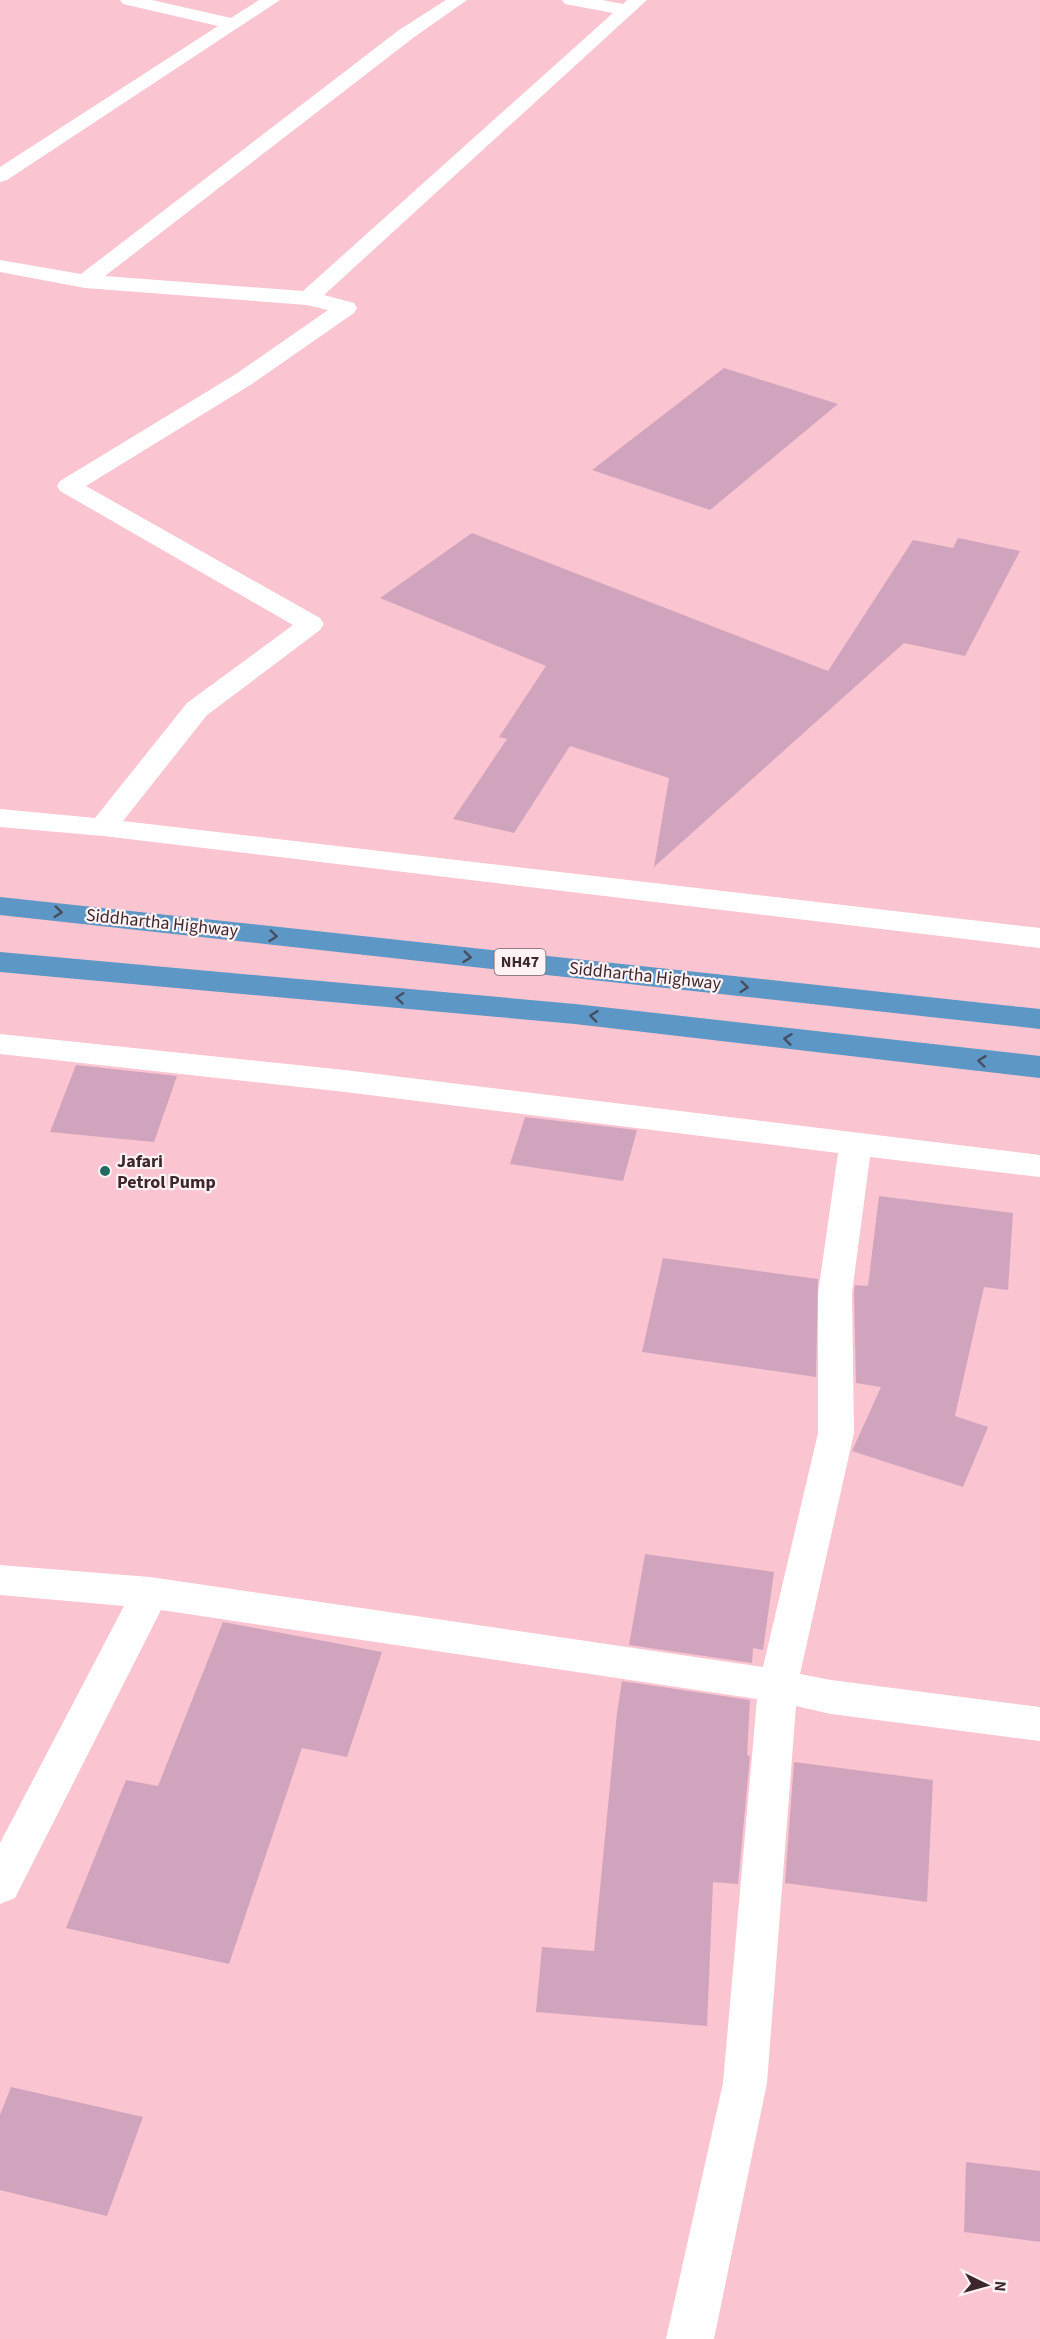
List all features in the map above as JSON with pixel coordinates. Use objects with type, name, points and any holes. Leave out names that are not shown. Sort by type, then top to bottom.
[{"type":"highway","name":"Siddhartha Highway","points":[[0,906],[1040,1019]]},
{"type":"highway","points":[[0,962],[575,1014],[1040,1067]]},
{"type":"street","points":[[129,0],[232,24]]},
{"type":"street","points":[[0,176],[271,0]]},
{"type":"street","points":[[85,281],[406,34],[458,0]]},
{"type":"street","points":[[571,0],[633,5]]},
{"type":"street","points":[[308,298],[633,5]]},
{"type":"street","points":[[0,266],[85,281],[308,298],[346,308],[244,379],[69,486],[311,624],[196,709],[103,827]]},
{"type":"street","points":[[0,818],[103,827],[1040,938]]},
{"type":"street","points":[[0,1044],[357,1082],[1040,1166]]},
{"type":"street","points":[[690,2339],[745,2083],[778,1686],[836,1433],[835,1293],[856,1142]]},
{"type":"street","points":[[0,1580],[150,1593],[778,1686],[831,1697],[1040,1724]]},
{"type":"street","points":[[0,1885],[150,1593]]},
{"type":"building","points":[[724,368],[838,404],[710,510],[592,470]]},
{"type":"building","points":[[472,533],[828,671],[913,540],[953,548],[958,538],[1020,551],[965,656],[904,643],[654,867],[669,778],[570,746],[514,833],[453,819],[507,739],[499,737],[546,666],[380,598]]},
{"type":"building","points":[[76,1065],[177,1076],[154,1142],[50,1132]]},
{"type":"building","points":[[525,1117],[637,1130],[623,1181],[510,1164]]},
{"type":"building","points":[[879,1196],[1013,1213],[1008,1290],[984,1287],[955,1416],[988,1427],[963,1487],[852,1451],[881,1387],[856,1383],[854,1293],[855,1285],[868,1286]]},
{"type":"building","points":[[663,1258],[818,1279],[816,1377],[642,1352]]},
{"type":"building","points":[[645,1554],[774,1572],[763,1650],[753,1648],[752,1663],[629,1645]]},
{"type":"building","points":[[223,1622],[382,1652],[347,1757],[302,1748],[229,1964],[66,1928],[126,1780],[158,1786]]},
{"type":"building","points":[[622,1681],[750,1700],[747,1755],[750,1756],[738,1884],[713,1882],[707,2026],[536,2012],[542,1947],[594,1951]]},
{"type":"building","points":[[794,1762],[933,1780],[927,1902],[785,1883]]},
{"type":"building","points":[[11,2087],[143,2117],[107,2216],[0,2190],[0,2115]]},
{"type":"building","points":[[966,2162],[1040,2171],[1040,2242],[964,2232]]},
{"type":"place","name":"Jafari Petrol Pump","points":[[105,1171]]}]
